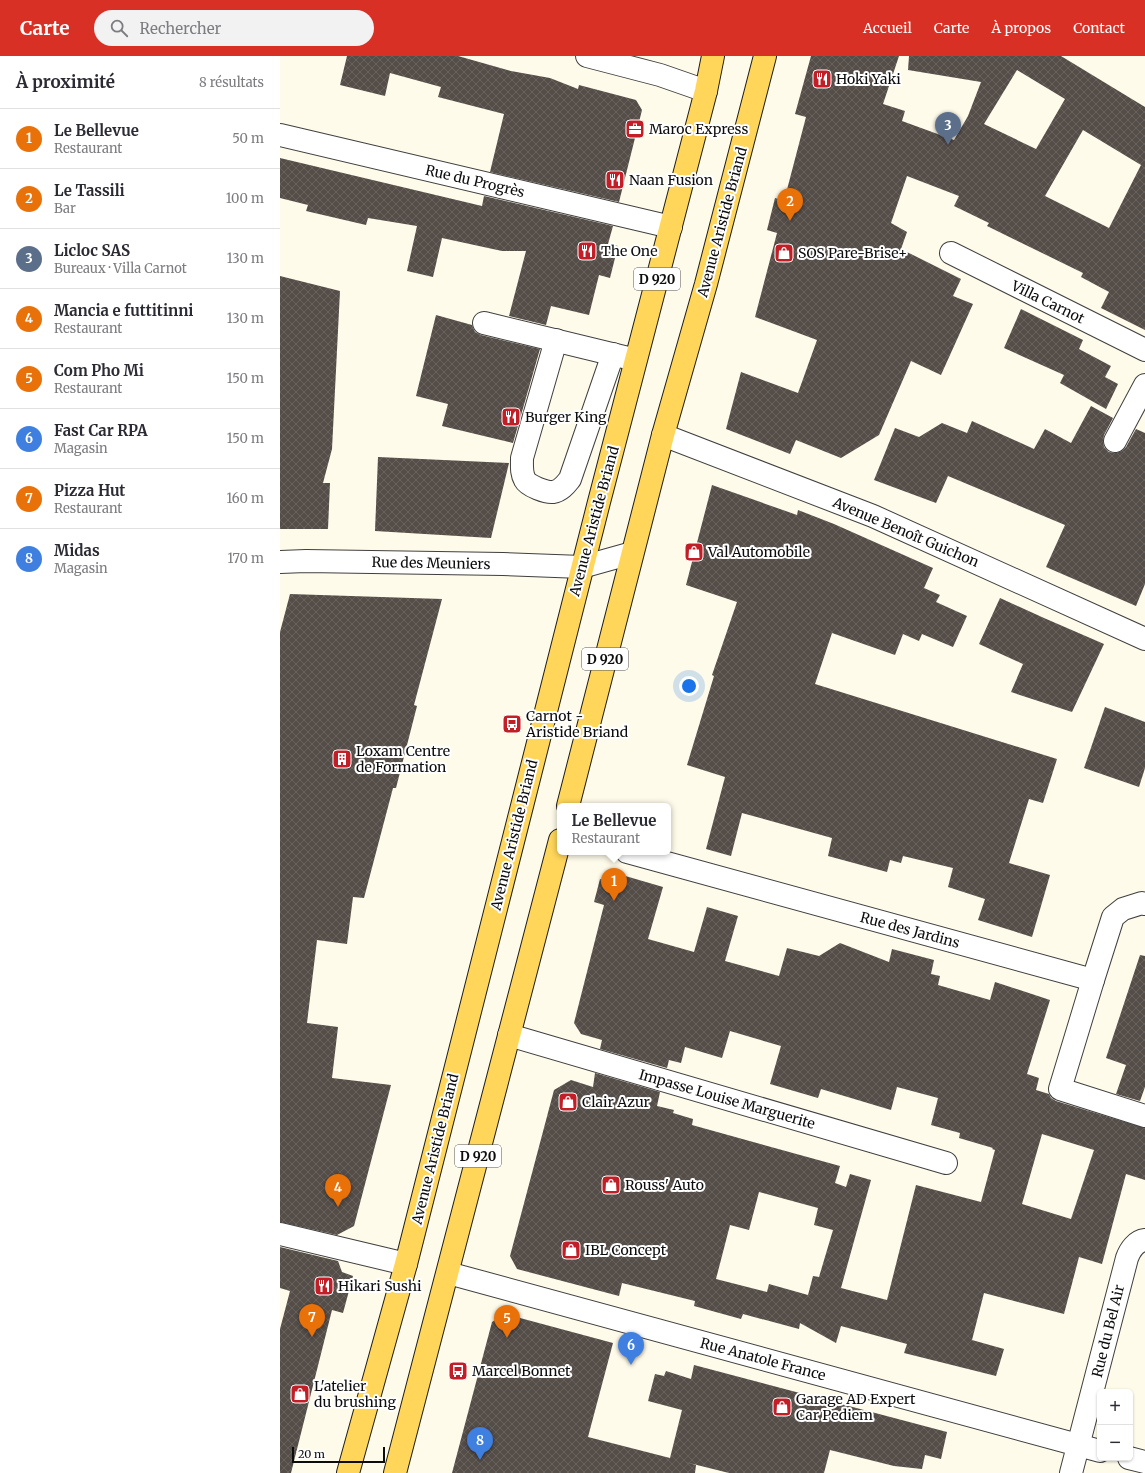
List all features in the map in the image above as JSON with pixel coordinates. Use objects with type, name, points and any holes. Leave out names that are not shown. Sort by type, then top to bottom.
[{"type":"main road","name":"Avenue Aristide Briand","points":[[348,1473],[406,1264],[582,567],[706,91],[713,56]]},
{"type":"main road","name":"Avenue Aristide Briand","points":[[569,803],[632,553],[663,435],[706,284],[765,56]]},
{"type":"main road","name":"D 920","points":[[395,1473],[557,851]]},
{"type":"street","points":[[587,56],[660,75],[706,91]]},
{"type":"street","name":"Rue du Progrès","points":[[280,135],[671,227]]},
{"type":"street","name":"Villa Carnot","points":[[951,253],[1145,350]]},
{"type":"street","points":[[484,323],[636,360]]},
{"type":"street","points":[[556,340],[522,458],[522,471],[525,482],[532,487],[553,492],[563,488],[570,479],[613,354]]},
{"type":"street","points":[[1115,441],[1145,385]]},
{"type":"street","name":"Avenue Benoît Guichon","points":[[663,435],[872,516],[1145,638]]},
{"type":"street","name":"Rue des Meuniers","points":[[280,562],[306,561],[503,564],[582,567],[632,553]]},
{"type":"street","name":"Rue des Jardins","points":[[638,855],[1093,980]]},
{"type":"street","points":[[1145,904],[1142,903],[1123,909],[1113,917],[1060,1089],[1145,1116]]},
{"type":"street","name":"Impasse Louise Marguerite","points":[[508,1035],[946,1163]]},
{"type":"street","points":[[280,1234],[406,1264]]},
{"type":"street","name":"Rue du Bel Air","points":[[1071,1473],[1127,1258],[1130,1250],[1143,1240]]},
{"type":"street","name":"Rue Anatole France","points":[[448,1274],[1097,1450]]},
{"type":"street","points":[[1133,1459],[1145,1462]]},
{"type":"building","points":[[347,56],[458,56],[511,71],[550,78],[578,89],[579,85],[636,100],[642,110],[619,202],[490,172],[504,114],[438,97],[441,87],[390,73],[385,96],[340,85]]},
{"type":"building","points":[[811,56],[899,56],[883,104],[905,111],[902,121],[954,140],[968,116],[981,82],[908,70],[909,56],[1061,56],[1145,107],[1145,330],[1101,308],[1109,292],[1081,277],[1083,273],[987,226],[989,223],[954,206],[959,196],[907,176],[891,223],[907,232],[901,249],[961,279],[953,296],[973,304],[941,375],[911,361],[879,435],[841,458],[796,440],[790,454],[726,429],[741,372],[798,393],[817,340],[755,317],[777,233],[767,230],[775,198],[784,201],[806,117],[795,114]],"holes":[[[1017,70],[1065,99],[1036,149],[984,124]],[[1083,130],[1141,165],[1109,228],[1045,196]]]},
{"type":"building","points":[[280,158],[482,206],[484,196],[613,226],[608,244],[618,246],[610,278],[599,275],[589,315],[551,306],[546,325],[509,316],[526,251],[502,251],[442,238],[433,277],[407,271],[417,226],[368,218],[366,225],[306,211],[308,205],[280,198]]},
{"type":"building","points":[[280,276],[340,291],[332,449],[323,483],[330,483],[328,529],[280,529]]},
{"type":"building","points":[[1021,309],[1083,340],[1079,349],[1111,366],[1105,377],[1118,384],[1106,409],[1060,383],[1064,375],[1004,348]]},
{"type":"building","points":[[436,315],[472,325],[475,332],[481,335],[540,349],[513,443],[442,426],[448,404],[416,396]]},
{"type":"building","points":[[1091,406],[1113,418],[1104,435],[1103,441],[1104,447],[1109,452],[1116,453],[1122,451],[1126,447],[1136,429],[1145,433],[1145,584],[1136,606],[1046,567],[1065,525],[948,476],[936,503],[874,480],[895,428],[919,437],[942,423],[967,433],[972,421],[1034,449],[1045,429],[1071,443]]},
{"type":"building","points":[[378,457],[509,463],[491,538],[375,531]]},
{"type":"building","points":[[712,485],[797,515],[798,510],[834,524],[933,568],[924,588],[940,595],[936,602],[967,616],[953,647],[922,634],[919,641],[903,634],[895,655],[832,633],[815,684],[1057,759],[1043,803],[1029,799],[1009,863],[1050,875],[1032,937],[978,920],[985,899],[948,887],[953,868],[903,856],[901,863],[890,860],[887,872],[828,856],[832,838],[742,813],[731,856],[706,849],[725,777],[687,765],[714,676],[712,675],[737,602],[686,585]]},
{"type":"building","points":[[290,594],[442,599],[414,705],[417,706],[396,788],[393,788],[364,898],[353,897],[347,944],[317,940],[307,1023],[338,1027],[332,1078],[391,1085],[354,1226],[337,1235],[280,1222],[280,632]]},
{"type":"building","points":[[1000,598],[1104,644],[1072,712],[1011,692],[1023,664],[979,644]]},
{"type":"building","points":[[1105,707],[1145,722],[1145,768],[1139,787],[1084,768]]},
{"type":"building","points":[[622,875],[663,887],[648,939],[694,952],[707,907],[738,916],[725,961],[779,976],[787,948],[819,956],[840,943],[889,962],[892,949],[934,960],[931,974],[940,976],[938,985],[990,1000],[995,982],[1050,1000],[1027,1074],[1039,1078],[1036,1090],[1049,1094],[1051,1098],[1056,1101],[1145,1128],[1145,1180],[1126,1174],[1102,1264],[1079,1257],[1064,1314],[984,1293],[972,1340],[1004,1349],[996,1376],[904,1353],[907,1344],[841,1326],[836,1343],[800,1323],[799,1329],[743,1314],[741,1319],[694,1306],[695,1301],[622,1283],[619,1296],[517,1269],[510,1256],[554,1090],[571,1080],[593,1087],[595,1073],[660,1092],[657,1106],[674,1110],[673,1113],[693,1119],[692,1125],[840,1166],[835,1183],[846,1187],[850,1174],[871,1180],[841,1288],[887,1300],[916,1185],[981,1202],[995,1150],[992,1149],[993,1148],[959,1138],[960,1133],[931,1125],[938,1098],[897,1087],[891,1110],[821,1089],[818,1098],[770,1084],[781,1046],[730,1031],[722,1058],[685,1047],[681,1063],[669,1060],[667,1068],[600,1049],[602,1040],[581,1034],[574,1023],[604,905],[594,902],[600,879],[610,881]],"holes":[[[1042,1134],[1094,1150],[1071,1219],[1022,1204]],[[759,1192],[818,1208],[814,1225],[833,1230],[819,1277],[813,1276],[808,1295],[769,1284],[767,1292],[716,1279],[730,1225],[749,1230]]]},
{"type":"building","points":[[1140,955],[1145,956],[1145,1087],[1140,1101],[1116,1094],[1126,1065],[1106,1058]]},
{"type":"building","points":[[280,1247],[338,1261],[342,1272],[353,1276],[343,1313],[332,1310],[291,1473],[280,1473],[280,1329],[290,1291],[280,1288]]},
{"type":"building","points":[[505,1314],[613,1343],[588,1437],[670,1458],[682,1410],[648,1401],[655,1374],[664,1376],[666,1371],[691,1379],[694,1365],[947,1432],[941,1459],[925,1455],[922,1469],[894,1466],[830,1450],[824,1473],[729,1473],[685,1462],[696,1465],[695,1473],[452,1473],[492,1322]]},
{"type":"place","name":"Hoki Yaki","points":[[822,79]]},
{"type":"place","name":"Maroc Express","points":[[635,129]]},
{"type":"place","name":"Licloc SAS","points":[[948,145]]},
{"type":"place","name":"Naan Fusion","points":[[615,180]]},
{"type":"place","name":"Le Tassili","points":[[790,221]]},
{"type":"place","name":"The One","points":[[587,251]]},
{"type":"place","name":"SOS Pare-Brise+","points":[[784,253]]},
{"type":"place","name":"Burger King","points":[[511,417]]},
{"type":"place","name":"Val Automobile","points":[[694,552]]},
{"type":"place","name":"Carnot - Aristide Briand","points":[[512,724]]},
{"type":"place","name":"Loxam Centre de Formation","points":[[342,759]]},
{"type":"place","name":"Le Bellevue","points":[[614,901]]},
{"type":"place","name":"Clair Azur","points":[[568,1102]]},
{"type":"place","name":"Rouss' Auto","points":[[611,1185]]},
{"type":"place","name":"Mancia e futtitinni","points":[[338,1207]]},
{"type":"place","name":"IBL Concept","points":[[571,1250]]},
{"type":"place","name":"Hikari Sushi","points":[[324,1286]]},
{"type":"place","name":"Pizza Hut","points":[[312,1337]]},
{"type":"place","name":"Com Pho Mi","points":[[507,1338]]},
{"type":"place","name":"Fast Car RPA","points":[[631,1365]]},
{"type":"place","name":"Marcel Bonnet","points":[[458,1371]]},
{"type":"place","name":"L'atelier du brushing","points":[[300,1394]]},
{"type":"place","name":"Garage AD Expert Car Pediem","points":[[782,1407]]},
{"type":"place","name":"Midas","points":[[480,1460]]}]
